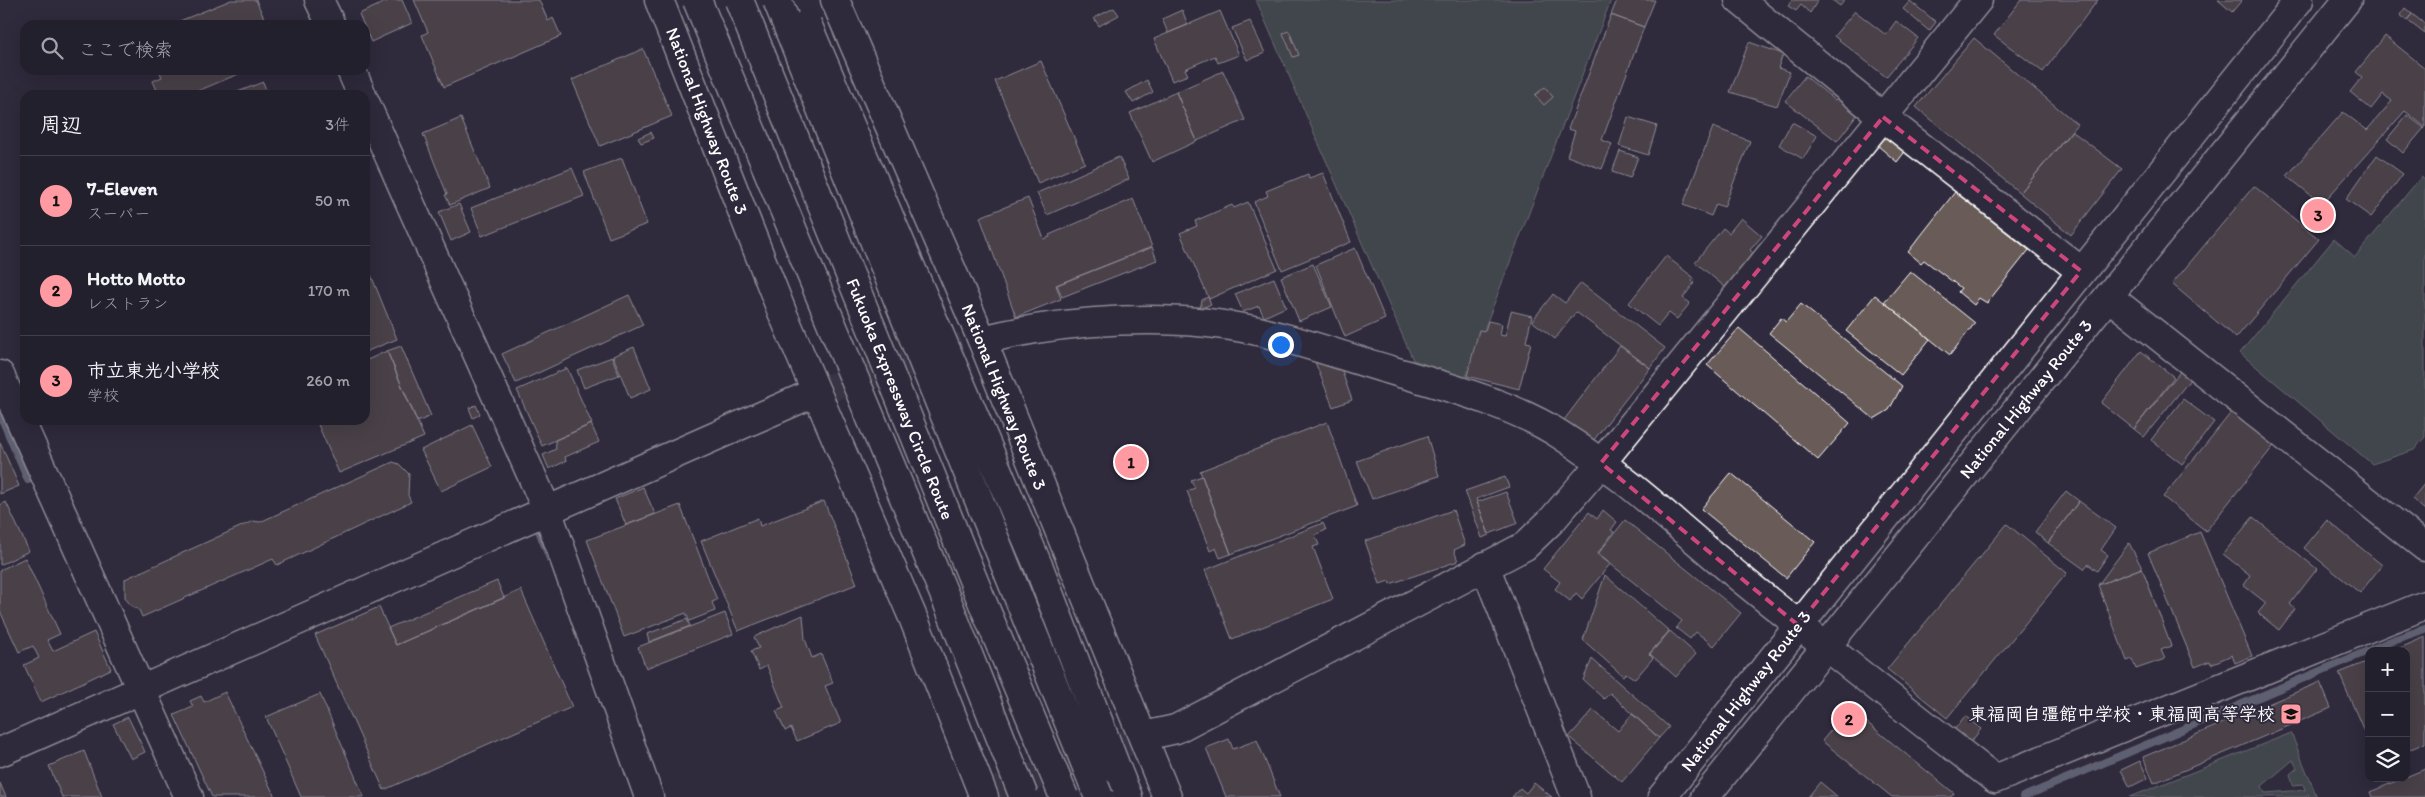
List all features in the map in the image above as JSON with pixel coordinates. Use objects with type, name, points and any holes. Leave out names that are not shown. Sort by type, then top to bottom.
[{"type":"main road","points":[[319,0],[328,20]]},
{"type":"main road","name":"National Highway Route 3","points":[[659,0],[816,392],[914,620],[983,796]]},
{"type":"main road","points":[[698,0],[949,606],[1024,797]]},
{"type":"main road","name":"Fukuoka Expressway Circle Route","points":[[739,0],[979,594],[1064,797]]},
{"type":"main road","name":"Fukuoka Expressway Circle Route","points":[[777,0],[1099,797]]},
{"type":"main road","points":[[797,0],[1040,570],[1128,797]]},
{"type":"main road","name":"National Highway Route 3","points":[[835,0],[982,340],[1069,558],[1148,744],[1167,797]]},
{"type":"main road","points":[[1739,0],[1883,117],[2081,271]]},
{"type":"main road","points":[[1176,797],[1148,744],[1525,546],[1552,520],[1601,463],[1978,0]]},
{"type":"main road","name":"National Highway Route 3","points":[[1662,797],[2299,0]]},
{"type":"main road","name":"National Highway Route 3","points":[[1705,797],[1824,646],[2110,297],[2347,0]]},
{"type":"main road","points":[[353,75],[360,90]]},
{"type":"main road","points":[[370,113],[547,510],[649,797]]},
{"type":"main road","points":[[2110,297],[2425,547]]},
{"type":"main road","points":[[982,340],[1054,326],[1101,321],[1174,322],[1216,325],[1258,331],[1430,382],[1509,410],[1558,433],[1601,463],[1824,646],[1995,779],[2425,605]]},
{"type":"main road","points":[[0,375],[20,420]]},
{"type":"main road","points":[[0,752],[816,392]]},
{"type":"main road","points":[[22,425],[189,797]]},
{"type":"main road","points":[[1485,566],[1576,797]]},
{"type":"highlighted area","points":[[1883,117],[2081,271],[1798,625],[1601,463]]},
{"type":"green space","points":[[1256,0],[1611,0],[1465,379],[1413,360]]},
{"type":"green space","points":[[2421,177],[2425,180],[2425,437],[2414,450],[2372,464],[2240,353],[2334,239],[2355,257]]},
{"type":"green space","points":[[2291,733],[2317,797],[2309,797],[2308,794],[2305,797],[2130,797]],"holes":[[[2293,760],[2297,768],[2290,774],[2293,785],[2303,784],[2305,790],[2265,793],[2262,786]]]},
{"type":"building","points":[[231,0],[256,0],[265,20],[182,20]]},
{"type":"building","points":[[390,0],[402,0],[412,23],[371,42],[370,20],[362,20],[359,14]]},
{"type":"building","points":[[414,0],[539,0],[548,21],[553,18],[561,36],[444,87],[422,35],[428,32]]},
{"type":"building","points":[[1617,0],[1655,0],[1644,27],[1611,15]]},
{"type":"building","points":[[1793,0],[1818,0],[1810,13],[1801,5],[1796,11],[1788,6]]},
{"type":"building","points":[[1832,0],[1845,0],[1840,6]]},
{"type":"building","points":[[2021,0],[2098,0],[2043,72],[1994,35]]},
{"type":"building","points":[[2218,0],[2242,0],[2232,12]]},
{"type":"building","points":[[1910,1],[1936,22],[1929,31],[1903,9]]},
{"type":"building","points":[[1114,8],[1119,15],[1099,26],[1094,18]]},
{"type":"building","points":[[2405,8],[2412,14],[2407,20],[2400,15]]},
{"type":"building","points":[[1182,10],[1188,25],[1168,33],[1162,19]]},
{"type":"building","points":[[1220,11],[1239,55],[1218,63],[1215,56],[1185,69],[1188,75],[1172,81],[1154,39]]},
{"type":"building","points":[[1855,11],[1886,35],[1896,21],[1918,38],[1886,77],[1834,36]]},
{"type":"building","points":[[2412,14],[2425,24],[2425,34],[2407,20]]},
{"type":"building","points":[[1611,15],[1644,27],[1602,140],[1612,144],[1602,169],[1567,156],[1575,131],[1568,129]]},
{"type":"building","points":[[1250,21],[1265,53],[1247,60],[1232,28]]},
{"type":"building","points":[[1289,31],[1299,55],[1293,57],[1283,33]]},
{"type":"building","points":[[2385,36],[2425,68],[2425,127],[2405,111],[2322,204],[2287,176],[2343,112],[2367,130],[2392,101],[2383,94],[2371,109],[2350,92],[2362,77],[2356,72]]},
{"type":"building","points":[[1974,38],[2077,124],[2020,193],[1916,107]]},
{"type":"building","points":[[1749,42],[1783,54],[1778,68],[1790,72],[1777,106],[1730,92]]},
{"type":"building","points":[[643,49],[672,116],[600,146],[572,80]]},
{"type":"building","points":[[1041,61],[1085,163],[1038,183],[995,81]]},
{"type":"building","points":[[1223,71],[1245,120],[1197,141],[1176,92]]},
{"type":"building","points":[[161,75],[236,75],[200,90],[157,90],[153,81],[162,77]]},
{"type":"building","points":[[1805,76],[1835,100],[1837,98],[1858,114],[1837,141],[1785,101]]},
{"type":"building","points":[[1147,80],[1153,92],[1133,103],[1126,92]]},
{"type":"building","points":[[263,82],[266,90],[243,90]]},
{"type":"building","points":[[1545,87],[1553,97],[1544,105],[1535,95]]},
{"type":"building","points":[[1176,92],[1197,141],[1152,162],[1130,113]]},
{"type":"building","points":[[2407,115],[2424,128],[2403,153],[2387,139]]},
{"type":"building","points":[[1628,117],[1657,126],[1648,155],[1619,146]]},
{"type":"building","points":[[461,118],[490,188],[450,205],[423,134]]},
{"type":"building","points":[[1792,122],[1817,136],[1803,159],[1779,145]]},
{"type":"building","points":[[1713,127],[1750,141],[1724,207],[1716,204],[1711,216],[1683,205]]},
{"type":"building","points":[[2072,131],[2122,169],[2071,235],[2020,193]]},
{"type":"building","points":[[651,132],[654,138],[641,143],[638,138]]},
{"type":"building","points":[[1886,134],[1910,145],[1897,162],[1877,145]]},
{"type":"building","points":[[1620,151],[1638,157],[1630,178],[1612,172]]},
{"type":"building","points":[[2377,155],[2403,174],[2371,217],[2346,199]]},
{"type":"building","points":[[1119,157],[1129,179],[1047,215],[1037,193]]},
{"type":"building","points":[[622,158],[647,224],[609,238],[584,172]]},
{"type":"building","points":[[572,168],[584,196],[482,236],[471,208]]},
{"type":"building","points":[[1323,173],[1351,242],[1282,270],[1254,202],[1268,196],[1266,191],[1308,174],[1309,178]]},
{"type":"building","points":[[2254,186],[2319,239],[2236,338],[2172,284]]},
{"type":"building","points":[[1955,192],[2029,250],[1987,303],[1979,298],[1974,305],[1958,292],[1961,288],[1924,260],[1921,263],[1908,252]]},
{"type":"building","points":[[1028,198],[1044,239],[1050,237],[1049,235],[1133,199],[1152,247],[1056,285],[1061,299],[1016,317],[980,217]]},
{"type":"building","points":[[1248,202],[1277,269],[1209,299],[1180,233],[1197,226],[1195,221],[1232,205],[1234,208]]},
{"type":"building","points":[[459,204],[471,232],[451,241],[439,212]]},
{"type":"building","points":[[1741,218],[1762,236],[1750,250],[1753,253],[1726,288],[1695,262],[1723,228],[1729,233]]},
{"type":"building","points":[[1152,247],[1157,260],[1062,297],[1057,285]]},
{"type":"building","points":[[1355,248],[1385,319],[1345,337],[1316,265]]},
{"type":"building","points":[[1666,256],[1694,278],[1692,281],[1694,283],[1683,298],[1690,303],[1677,319],[1669,313],[1658,326],[1629,303]]},
{"type":"building","points":[[1313,264],[1332,307],[1299,321],[1281,277]]},
{"type":"building","points":[[1910,271],[1975,323],[1950,355],[1884,302]]},
{"type":"building","points":[[370,276],[397,339],[370,350]]},
{"type":"building","points":[[1274,278],[1286,307],[1264,317],[1259,306],[1243,312],[1235,294]]},
{"type":"building","points":[[1581,283],[1665,348],[1650,368],[1576,312],[1555,339],[1532,321],[1553,294],[1565,303]]},
{"type":"building","points":[[629,295],[643,325],[516,383],[502,354]]},
{"type":"building","points":[[1875,295],[1930,339],[1901,375],[1846,331]]},
{"type":"building","points":[[1208,297],[1211,304],[1200,309],[1202,300]]},
{"type":"building","points":[[1801,304],[1902,386],[1889,410],[1874,419],[1769,333],[1781,318],[1786,322]]},
{"type":"building","points":[[1511,311],[1532,316],[1526,342],[1531,343],[1519,389],[1467,376],[1479,330],[1485,331],[1488,321],[1502,324],[1500,335],[1505,336]]},
{"type":"building","points":[[1739,328],[1850,423],[1818,460],[1707,365]]},
{"type":"building","points":[[401,346],[431,416],[417,422],[387,351]]},
{"type":"building","points":[[1620,346],[1650,368],[1593,441],[1564,420]]},
{"type":"building","points":[[634,347],[651,389],[630,398],[613,356]]},
{"type":"building","points":[[387,351],[424,437],[339,473],[318,425],[370,425],[370,359]]},
{"type":"building","points":[[2141,351],[2174,377],[2134,429],[2101,403]]},
{"type":"building","points":[[612,357],[619,375],[584,388],[577,370]]},
{"type":"building","points":[[1315,362],[1341,369],[1352,400],[1333,407]]},
{"type":"building","points":[[567,368],[592,424],[542,446],[517,390]]},
{"type":"building","points":[[2183,368],[2193,376],[2144,437],[2134,429]]},
{"type":"building","points":[[2183,399],[2214,422],[2182,464],[2151,440]]},
{"type":"building","points":[[476,405],[480,414],[473,418],[469,408]]},
{"type":"building","points":[[2234,409],[2276,443],[2206,531],[2163,497]]},
{"type":"building","points":[[1327,422],[1357,506],[1231,554],[1200,471]]},
{"type":"building","points":[[591,424],[599,442],[565,457],[566,461],[549,469],[543,455],[556,449],[555,440]]},
{"type":"building","points":[[472,425],[492,467],[441,491],[421,450]]},
{"type":"building","points":[[1427,436],[1439,476],[1372,499],[1357,461]]},
{"type":"building","points":[[0,442],[19,486],[0,494]]},
{"type":"building","points":[[393,462],[399,464],[409,474],[408,495],[411,502],[277,565],[273,559],[142,617],[139,610],[130,605],[125,597],[125,579],[253,521],[260,522]]},
{"type":"building","points":[[1731,473],[1815,542],[1786,578],[1701,509]]},
{"type":"building","points":[[1202,476],[1231,554],[1220,558],[1216,548],[1210,551],[1187,491],[1195,488],[1191,480]]},
{"type":"building","points":[[1505,477],[1509,487],[1476,499],[1489,535],[1482,538],[1465,491]]},
{"type":"building","points":[[2425,483],[2425,510],[2412,499]]},
{"type":"building","points":[[643,487],[655,514],[626,525],[615,499]]},
{"type":"building","points":[[2066,491],[2079,501],[2048,543],[2035,532]]},
{"type":"building","points":[[1506,492],[1518,523],[1489,534],[1477,502]]},
{"type":"building","points":[[824,501],[857,584],[738,631],[701,541],[758,518],[760,526]]},
{"type":"building","points":[[2079,501],[2116,528],[2101,550],[2108,555],[2097,571],[2088,564],[2084,569],[2048,543]]},
{"type":"building","points":[[6,502],[29,551],[0,565],[0,505]]},
{"type":"building","points":[[680,505],[717,600],[712,602],[715,611],[689,621],[686,613],[624,637],[587,540]]},
{"type":"building","points":[[1453,510],[1465,545],[1454,550],[1458,561],[1390,584],[1389,581],[1380,584],[1365,541]]},
{"type":"building","points":[[1603,510],[1617,522],[1611,530],[1614,532],[1597,554],[1610,564],[1582,599],[1576,593],[1570,601],[1555,589],[1560,582],[1543,569],[1589,512],[1597,519]]},
{"type":"building","points":[[2253,517],[2317,569],[2290,604],[2295,609],[2279,630],[2258,613],[2266,603],[2243,585],[2250,575],[2223,554]]},
{"type":"building","points":[[1625,520],[1741,613],[1714,646],[1696,632],[1690,639],[1676,628],[1682,621],[1598,554]]},
{"type":"building","points":[[2327,520],[2382,565],[2360,593],[2304,548]]},
{"type":"building","points":[[1323,523],[1326,530],[1315,535],[1319,545],[1313,547],[1333,599],[1232,639],[1205,570]]},
{"type":"building","points":[[2007,524],[2067,573],[1947,718],[1887,669]]},
{"type":"building","points":[[2200,532],[2252,656],[2235,663],[2232,655],[2211,664],[2210,661],[2195,667],[2148,553]]},
{"type":"building","points":[[2129,543],[2142,568],[2098,585]]},
{"type":"building","points":[[25,558],[60,634],[47,640],[53,651],[94,632],[111,669],[41,702],[24,665],[39,658],[33,646],[19,652],[0,611],[0,570]]},
{"type":"building","points":[[2142,568],[2171,646],[2161,650],[2165,659],[2136,669],[2132,659],[2127,661],[2098,585]]},
{"type":"building","points":[[1605,575],[1669,631],[1649,654],[1653,658],[1635,679],[1626,673],[1623,676],[1583,640]]},
{"type":"building","points":[[497,581],[504,598],[396,645],[388,628]]},
{"type":"building","points":[[521,590],[572,707],[384,790],[315,635],[379,607],[396,645]]},
{"type":"building","points":[[725,613],[733,634],[646,668],[638,647]]},
{"type":"building","points":[[803,615],[805,639],[812,658],[821,654],[833,683],[825,686],[841,723],[797,741],[791,728],[785,731],[776,711],[784,708],[767,666],[759,670],[751,651],[759,648],[754,637]]},
{"type":"building","points":[[687,619],[690,626],[649,642],[647,634]]},
{"type":"building","points":[[1670,631],[1696,654],[1676,677],[1650,654]]},
{"type":"building","points":[[2425,637],[2425,743],[2410,749],[2410,647],[2402,647]]},
{"type":"building","points":[[1592,659],[1669,727],[1659,738],[1610,693],[1604,699],[1583,680]]},
{"type":"building","points":[[2365,663],[2365,734],[2339,673]]},
{"type":"building","points":[[2320,682],[2331,708],[2154,783],[2143,757]]},
{"type":"building","points":[[225,692],[275,797],[212,797],[174,715],[193,707],[190,701],[201,696],[204,702]]},
{"type":"building","points":[[320,694],[364,797],[301,797],[266,717]]},
{"type":"building","points":[[1849,708],[1954,793],[1951,797],[1892,797],[1822,741]]},
{"type":"building","points":[[1593,710],[1618,731],[1632,714],[1659,738],[1622,782],[1569,737]]},
{"type":"building","points":[[1965,716],[1981,729],[1970,743],[1954,730]]},
{"type":"building","points":[[128,717],[145,752],[131,759],[113,724]]},
{"type":"building","points":[[1229,739],[1233,749],[1257,740],[1280,797],[1226,797],[1206,748]]},
{"type":"building","points":[[84,751],[102,797],[62,797],[49,766]]},
{"type":"building","points":[[2140,761],[2148,778],[2130,787],[2121,770]]},
{"type":"building","points":[[2425,769],[2425,797],[2372,797],[2370,792],[2394,782],[2410,782],[2410,775]]},
{"type":"building","points":[[1820,782],[1838,797],[1808,797]]},
{"type":"building","points":[[0,783],[6,797],[0,797]]},
{"type":"building","points":[[1534,783],[1552,797],[1512,797],[1520,788],[1526,793]]},
{"type":"waterway","points":[[0,414],[28,480]]},
{"type":"waterway","points":[[538,528],[550,559]]},
{"type":"waterway","points":[[2023,797],[2396,639],[2425,629]]},
{"type":"tunnel","points":[[816,392],[982,340]]},
{"type":"tunnel","points":[[984,795],[1144,736]]},
{"type":"place","name":"市立東光小学校","points":[[2318,215]]},
{"type":"place","name":"7-Eleven","points":[[1131,462]]},
{"type":"place","name":"東福岡自彊館中学校・東福岡高等学校","points":[[2291,714]]},
{"type":"place","name":"Hotto Motto","points":[[1849,719]]}]
